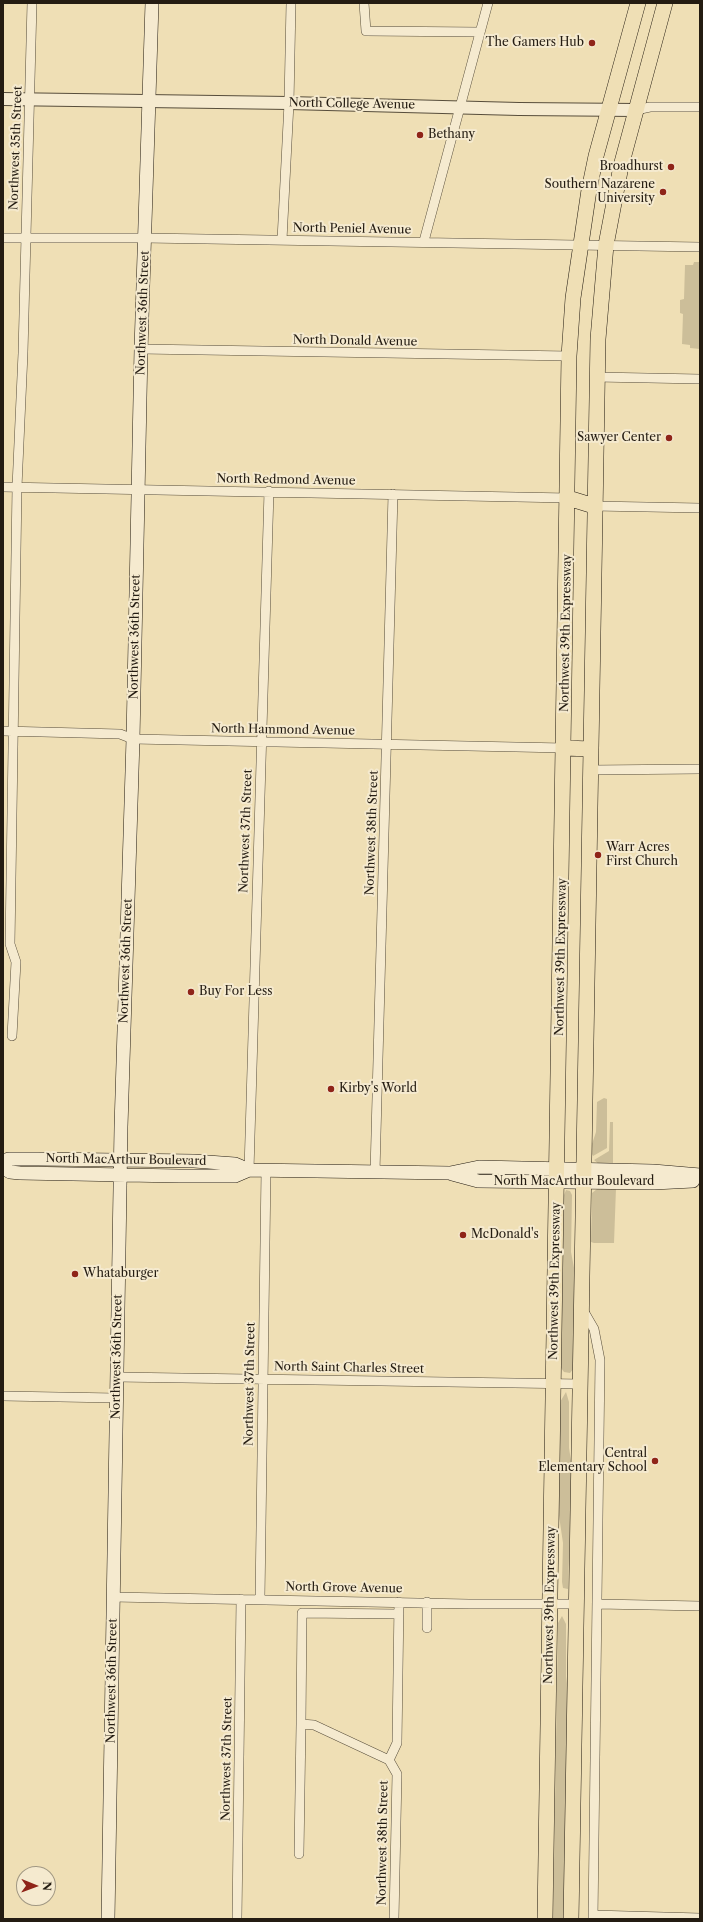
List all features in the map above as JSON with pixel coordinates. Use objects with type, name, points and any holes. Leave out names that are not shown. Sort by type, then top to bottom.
[{"type":"highway","name":"Northwest 39th Expressway","points":[[545,1919],[564,769],[569,356],[573,298],[580,244],[595,163],[638,3]]},
{"type":"highway","name":"Northwest 39th Expressway","points":[[571,1919],[575,1604],[581,1384],[596,377],[600,299],[606,245],[621,166],[665,3]]},
{"type":"highway","points":[[568,498],[594,506]]},
{"type":"highway","points":[[566,631],[592,632]]},
{"type":"highway","points":[[564,748],[590,749]]},
{"type":"highway","points":[[564,769],[590,770]]},
{"type":"main road","name":"Northwest 36th Street","points":[[108,1919],[120,1160],[133,739],[141,349],[152,3]]},
{"type":"main road","name":"North MacArthur Boulevard","points":[[3,1161],[9,1159],[120,1160],[235,1164],[248,1170],[266,1171],[450,1173],[479,1167],[557,1176],[700,1181]]},
{"type":"main road","name":"North MacArthur Boulevard","points":[[3,1168],[10,1172],[20,1173],[120,1176],[235,1176],[248,1170]]},
{"type":"main road","name":"North MacArthur Boulevard","points":[[583,1176],[653,1171],[700,1175]]},
{"type":"street","name":"Northwest 35th Street","points":[[12,1036],[16,962],[10,944],[17,487],[31,99],[32,3]]},
{"type":"street","points":[[282,240],[289,103],[291,3]]},
{"type":"street","points":[[364,3],[366,31],[480,32]]},
{"type":"street","points":[[424,241],[488,3]]},
{"type":"street","name":"North College Avenue","points":[[3,99],[460,106],[519,110],[636,110],[650,107],[700,107]]},
{"type":"street","name":"North Peniel Avenue","points":[[3,238],[424,241],[700,247]]},
{"type":"street","name":"North Donald Avenue","points":[[141,349],[569,356]]},
{"type":"street","points":[[596,377],[700,379]]},
{"type":"street","name":"North Redmond Avenue","points":[[3,487],[568,498]]},
{"type":"street","name":"Northwest 37th Street","points":[[248,1170],[270,492]]},
{"type":"street","name":"Northwest 38th Street","points":[[375,1172],[393,494]]},
{"type":"street","points":[[594,506],[700,508]]},
{"type":"street","name":"North Hammond Avenue","points":[[3,731],[120,734],[133,739],[564,748]]},
{"type":"street","points":[[590,770],[700,769]]},
{"type":"street","name":"Northwest 37th Street","points":[[260,1598],[266,1171]]},
{"type":"street","name":"Northwest 39th Expressway","points":[[582,1307],[594,1329],[600,1360],[593,1917]]},
{"type":"street","name":"North Saint Charles Street","points":[[116,1377],[554,1382],[581,1384]]},
{"type":"street","points":[[3,1396],[116,1398]]},
{"type":"street","name":"North Grove Avenue","points":[[113,1597],[260,1598],[399,1602],[575,1604]]},
{"type":"street","name":"Northwest 37th Street","points":[[237,1919],[241,1599]]},
{"type":"street","points":[[299,1854],[303,1599]]},
{"type":"street","points":[[301,1724],[314,1725],[390,1760],[397,1744],[399,1602]]},
{"type":"street","points":[[427,1602],[427,1628]]},
{"type":"street","points":[[598,1604],[700,1606]]},
{"type":"street","points":[[302,1613],[399,1614]]},
{"type":"street","name":"Northwest 38th Street","points":[[390,1760],[397,1774],[394,1919]]},
{"type":"street","points":[[593,1917],[700,1918]]},
{"type":"shaded area","points":[[694,262],[700,262],[700,349],[690,348],[690,345],[682,344],[683,314],[680,313],[680,300],[684,299],[685,265],[693,265]]},
{"type":"shaded area","points":[[604,1098],[607,1099],[607,1148],[593,1156],[590,1150],[596,1132],[597,1102]]},
{"type":"shaded area","points":[[610,1122],[613,1122],[613,1165],[600,1165],[594,1160],[609,1151]]},
{"type":"shaded area","points":[[616,1188],[614,1243],[591,1242],[592,1193],[597,1189]]},
{"type":"shaded area","points":[[566,1190],[570,1191],[572,1195],[571,1252],[575,1273],[574,1368],[570,1373],[564,1372],[561,1368],[564,1195]]},
{"type":"shaded area","points":[[566,1392],[569,1402],[569,1448],[572,1467],[568,1589],[563,1588],[562,1582],[563,1543],[558,1509],[560,1402]]},
{"type":"shaded area","points":[[562,1616],[566,1624],[566,1676],[568,1692],[565,1919],[553,1919],[558,1623]]},
{"type":"place","name":"The Gamers Hub","points":[[592,43]]},
{"type":"place","name":"Bethany","points":[[420,135]]},
{"type":"place","name":"Broadhurst","points":[[671,167]]},
{"type":"place","name":"Southern Nazarene University","points":[[663,192]]},
{"type":"place","name":"Sawyer Center","points":[[669,438]]},
{"type":"place","name":"Warr Acres First Church","points":[[598,855]]},
{"type":"place","name":"Buy For Less","points":[[191,992]]},
{"type":"place","name":"Kirby's World","points":[[331,1089]]},
{"type":"place","name":"McDonald's","points":[[463,1235]]},
{"type":"place","name":"Whataburger","points":[[75,1274]]},
{"type":"place","name":"Central Elementary School","points":[[655,1461]]}]
